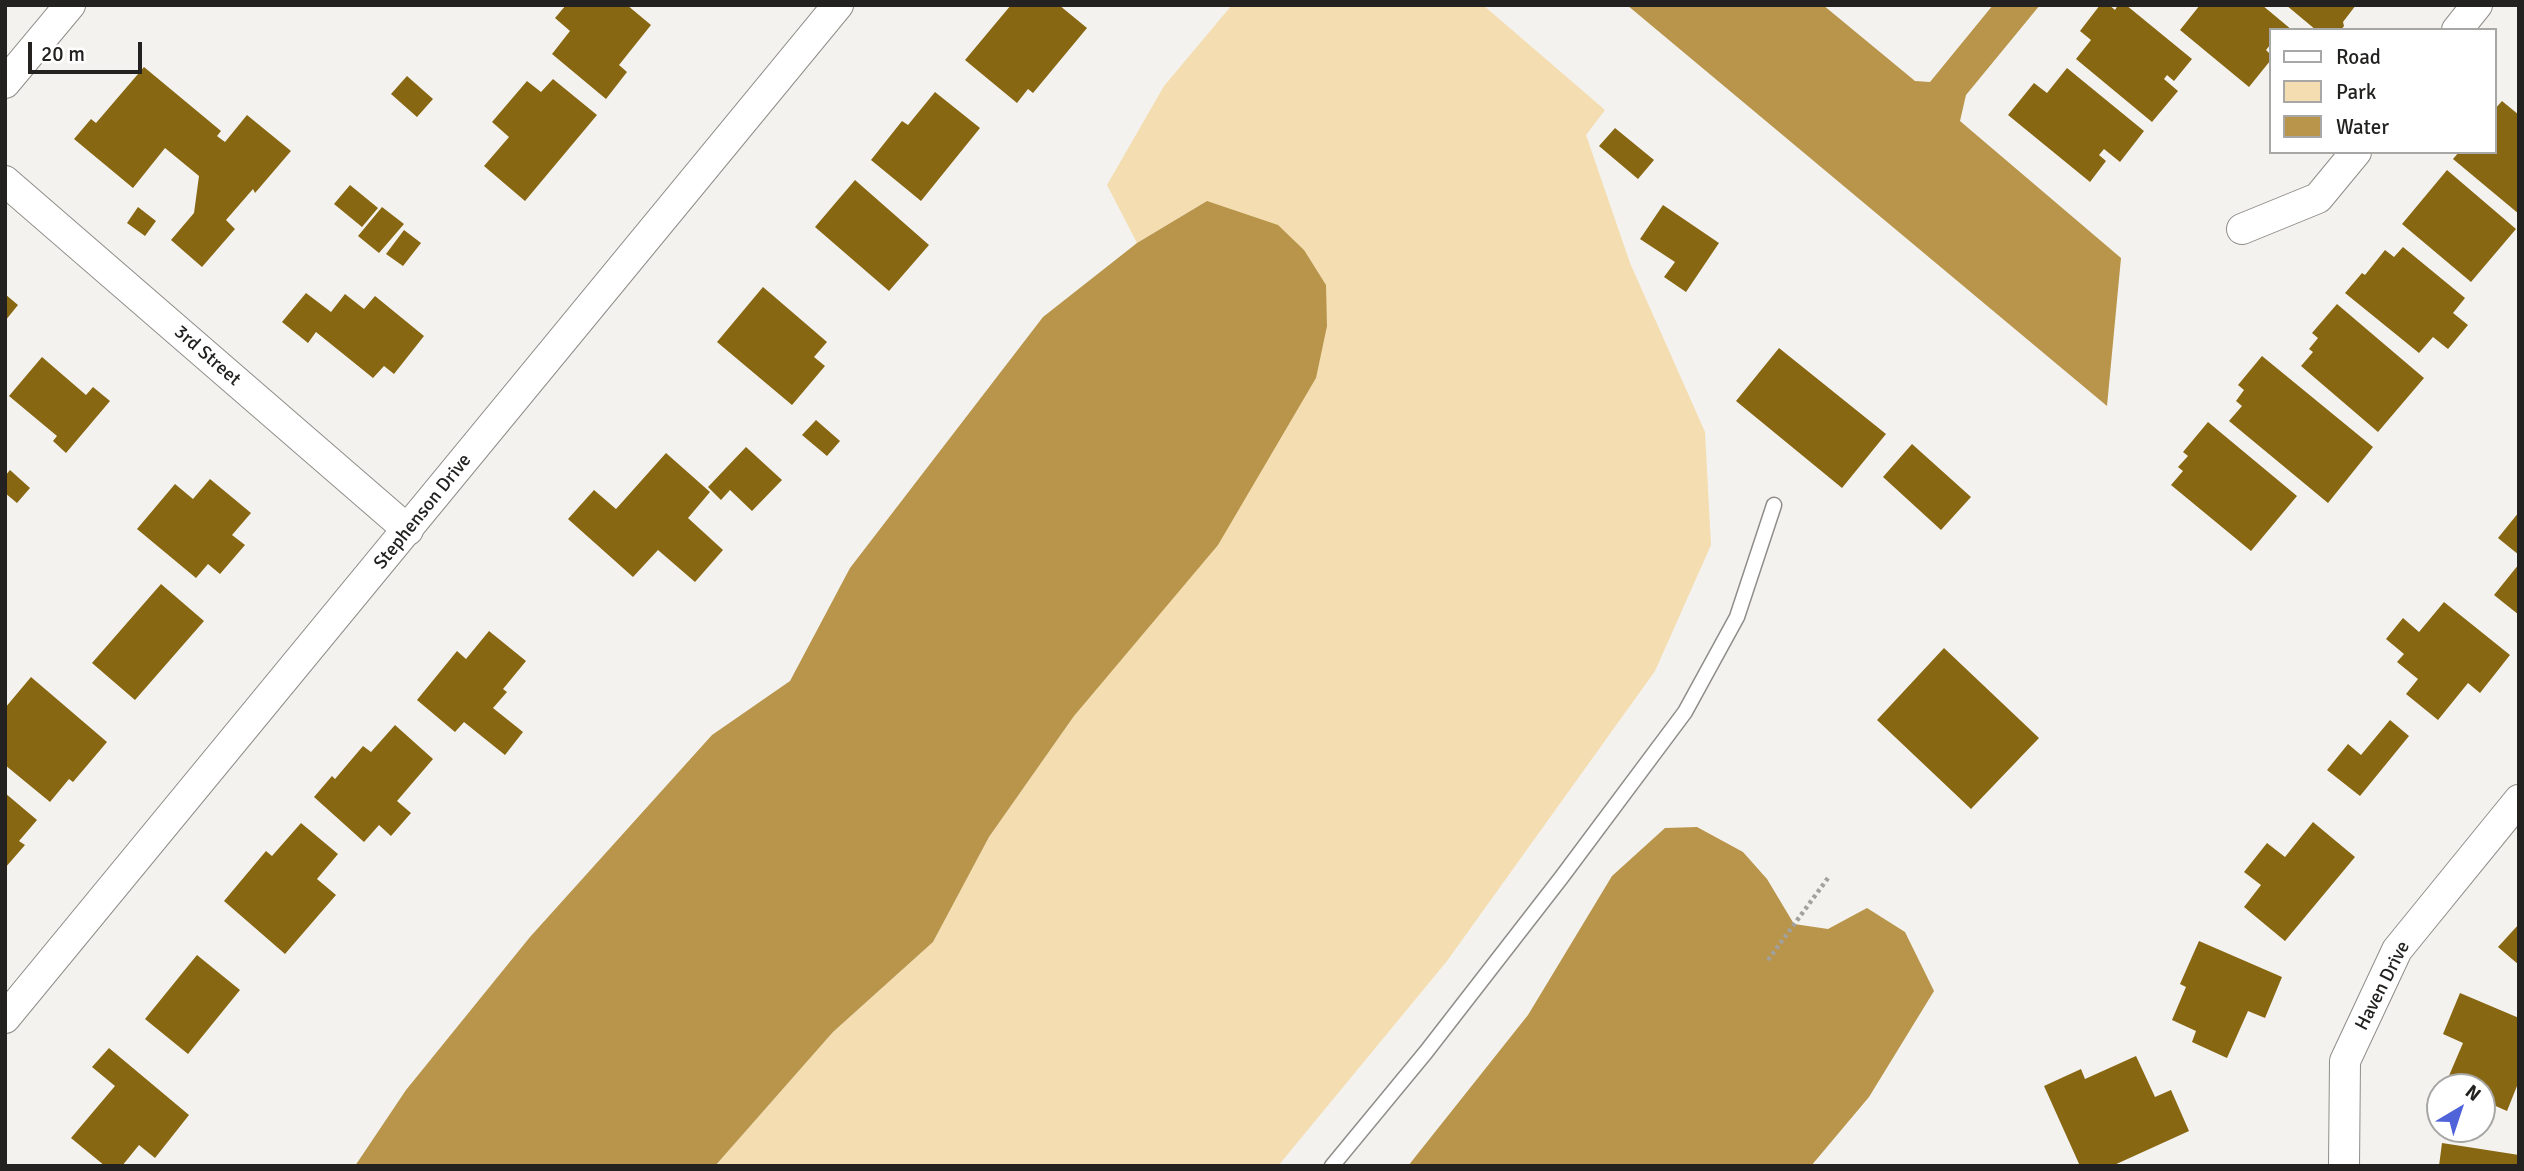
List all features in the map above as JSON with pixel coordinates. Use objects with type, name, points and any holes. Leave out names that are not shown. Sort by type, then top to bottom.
[{"type":"street","points":[[5,83],[70,5]]},
{"type":"street","name":"Stephenson Drive","points":[[5,1018],[838,5]]},
{"type":"street","points":[[2459,28],[2477,5]]},
{"type":"street","points":[[2242,229],[2318,198],[2354,154]]},
{"type":"street","name":"3rd Street","points":[[5,181],[408,530]]},
{"type":"street","name":"Haven Drive","points":[[2344,1166],[2345,1061],[2397,950],[2519,800]]},
{"type":"lane","points":[[1332,1166],[1426,1052],[1685,712],[1737,617],[1774,505]]},
{"type":"path","points":[[1768,960],[1828,878]]},
{"type":"green space","points":[[1232,5],[1483,5],[1605,110],[1586,135],[1630,263],[1705,432],[1711,545],[1655,671],[1447,961],[1278,1166],[715,1166],[833,1032],[933,942],[989,837],[1074,716],[1207,201],[1137,243],[1107,185],[1164,86]]},
{"type":"water","points":[[1627,5],[1823,5],[1915,81],[1930,82],[1993,5],[2040,5],[1966,95],[1960,121],[2121,258],[2107,406]]},
{"type":"water","points":[[1207,201],[1278,225],[1304,250],[1326,285],[1327,326],[1316,378],[1218,545],[1074,716],[989,837],[933,942],[833,1032],[715,1166],[355,1166],[406,1090],[530,937],[712,735],[790,681],[850,568],[1043,317],[1137,243]]},
{"type":"water","points":[[1697,827],[1743,852],[1767,879],[1794,924],[1828,929],[1867,908],[1905,932],[1934,991],[1869,1097],[1811,1166],[1408,1166],[1528,1015],[1612,876],[1665,828]]},
{"type":"building","points":[[566,5],[627,5],[651,25],[619,65],[627,72],[606,99],[552,54],[570,31],[555,18]]},
{"type":"building","points":[[1011,5],[1059,5],[1087,28],[1033,93],[1028,89],[1017,103],[965,60]]},
{"type":"building","points":[[2100,5],[2109,5],[2115,10],[2118,5],[2126,5],[2192,59],[2174,81],[2167,75],[2164,79],[2178,91],[2152,122],[2076,59],[2091,40],[2080,31]]},
{"type":"building","points":[[2200,5],[2262,5],[2290,28],[2268,28],[2268,63],[2249,87],[2180,30]]},
{"type":"building","points":[[2286,5],[2356,5],[2343,22],[2342,28],[2314,28]]},
{"type":"building","points":[[144,67],[221,131],[217,136],[225,142],[247,115],[291,151],[255,193],[253,189],[226,220],[235,229],[202,267],[171,240],[194,213],[199,176],[165,148],[133,188],[74,139],[91,119],[96,123]]},
{"type":"building","points":[[2067,68],[2144,131],[2120,162],[2104,149],[2099,155],[2106,161],[2090,182],[2008,115],[2034,83],[2047,93]]},
{"type":"building","points":[[407,76],[433,99],[417,117],[391,94]]},
{"type":"building","points":[[553,79],[597,115],[525,201],[484,166],[509,137],[492,122],[527,81],[541,92]]},
{"type":"building","points":[[935,92],[980,128],[921,201],[871,160],[902,121],[908,125]]},
{"type":"building","points":[[2502,101],[2519,115],[2519,214],[2453,159],[2457,154],[2496,154],[2496,108]]},
{"type":"building","points":[[1615,128],[1654,160],[1638,179],[1599,146]]},
{"type":"building","points":[[2447,170],[2516,229],[2471,282],[2402,224]]},
{"type":"building","points":[[855,180],[929,245],[889,291],[815,227]]},
{"type":"building","points":[[350,185],[378,208],[362,227],[334,204]]},
{"type":"building","points":[[1663,205],[1719,243],[1686,292],[1664,277],[1675,262],[1640,239]]},
{"type":"building","points":[[138,207],[156,221],[145,236],[127,223]]},
{"type":"building","points":[[382,207],[404,224],[379,253],[358,236]]},
{"type":"building","points":[[404,230],[421,243],[403,266],[386,254]]},
{"type":"building","points":[[2403,247],[2465,298],[2453,313],[2468,325],[2448,349],[2433,337],[2419,353],[2345,293],[2362,273],[2365,275],[2385,250],[2394,257]]},
{"type":"building","points":[[763,287],[827,342],[814,357],[825,366],[792,405],[717,342]]},
{"type":"building","points":[[306,293],[331,312],[345,294],[364,309],[375,296],[424,336],[394,374],[384,366],[373,378],[316,332],[308,343],[282,322]]},
{"type":"building","points":[[5,294],[18,305],[5,321]]},
{"type":"building","points":[[2337,304],[2424,378],[2378,432],[2301,366],[2313,352],[2309,349],[2318,338],[2312,333]]},
{"type":"building","points":[[1779,348],[1886,434],[1842,488],[1736,401]]},
{"type":"building","points":[[2262,356],[2373,447],[2328,503],[2229,421],[2242,406],[2236,401],[2244,390],[2238,385]]},
{"type":"building","points":[[42,357],[86,395],[93,387],[110,401],[66,453],[53,441],[57,436],[9,396]]},
{"type":"building","points":[[816,420],[840,441],[827,456],[802,435]]},
{"type":"building","points":[[2208,422],[2297,496],[2251,551],[2171,485],[2183,471],[2178,467],[2188,456],[2183,452]]},
{"type":"building","points":[[1912,444],[1971,497],[1941,530],[1883,477]]},
{"type":"building","points":[[746,447],[782,480],[752,511],[730,490],[721,500],[708,487]]},
{"type":"building","points":[[666,453],[710,492],[688,518],[723,550],[695,582],[658,550],[633,577],[568,519],[594,490],[616,509]]},
{"type":"building","points":[[10,470],[30,488],[17,503],[5,493],[5,476]]},
{"type":"building","points":[[210,479],[251,513],[232,535],[245,545],[220,574],[208,564],[196,578],[137,529],[175,484],[193,499]]},
{"type":"building","points":[[2519,512],[2519,555],[2498,538]]},
{"type":"building","points":[[2519,564],[2519,615],[2494,595]]},
{"type":"building","points":[[161,584],[204,621],[135,700],[92,663]]},
{"type":"building","points":[[2444,602],[2510,655],[2480,693],[2468,683],[2438,720],[2406,694],[2418,679],[2397,662],[2404,654],[2386,639],[2403,618],[2419,632]]},
{"type":"building","points":[[489,631],[526,661],[503,689],[507,692],[493,708],[523,732],[505,755],[464,722],[455,732],[417,700],[457,651],[466,659]]},
{"type":"building","points":[[1944,648],[2039,738],[1971,809],[1877,720]]},
{"type":"building","points":[[31,677],[107,742],[73,782],[69,779],[50,802],[5,765],[5,708]]},
{"type":"building","points":[[2390,720],[2409,736],[2360,796],[2327,770],[2348,744],[2361,755]]},
{"type":"building","points":[[395,725],[433,759],[397,801],[411,813],[391,836],[379,825],[364,842],[314,797],[332,776],[335,779],[363,746],[371,752]]},
{"type":"building","points":[[5,793],[37,820],[19,841],[25,845],[5,868]]},
{"type":"building","points":[[2313,822],[2355,857],[2285,941],[2244,907],[2261,885],[2244,872],[2267,843],[2285,857]]},
{"type":"building","points":[[301,823],[338,854],[317,879],[336,895],[285,954],[224,901],[266,851],[272,856]]},
{"type":"building","points":[[2519,924],[2519,965],[2498,947]]},
{"type":"building","points":[[2199,941],[2282,977],[2265,1018],[2248,1011],[2227,1058],[2192,1042],[2196,1031],[2172,1020],[2186,987],[2180,984]]},
{"type":"building","points":[[197,955],[240,990],[188,1054],[145,1019]]},
{"type":"building","points":[[2460,993],[2519,1018],[2519,1081],[2507,1111],[2496,1106],[2496,1073],[2450,1073],[2463,1043],[2443,1034]]},
{"type":"building","points":[[109,1048],[189,1115],[155,1158],[139,1145],[122,1166],[105,1166],[71,1138],[115,1086],[92,1067]]},
{"type":"building","points":[[2136,1056],[2155,1097],[2171,1090],[2189,1131],[2112,1166],[2080,1166],[2044,1086],[2081,1069],[2085,1079]]},
{"type":"building","points":[[2442,1143],[2519,1155],[2519,1166],[2439,1166]]}]
